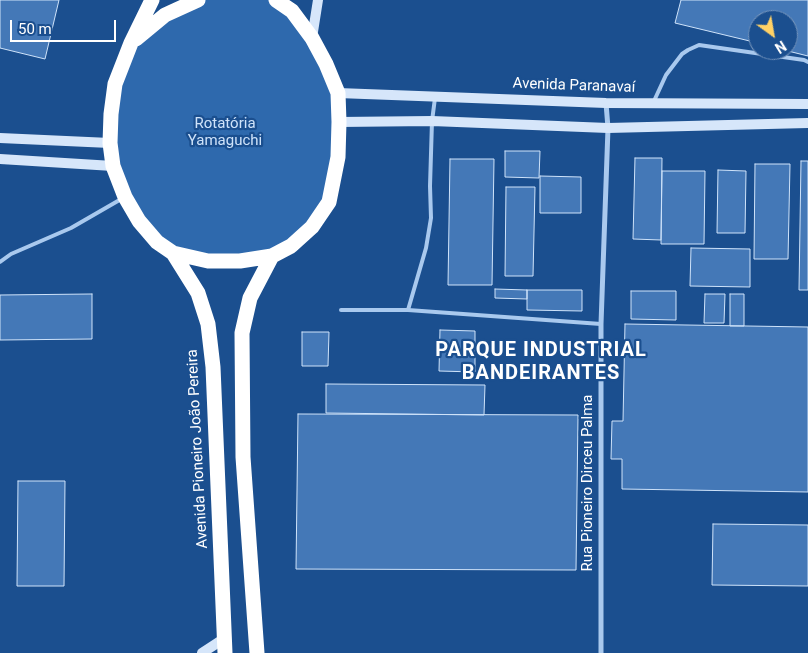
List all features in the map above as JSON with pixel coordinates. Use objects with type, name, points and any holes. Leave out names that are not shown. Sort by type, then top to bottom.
[{"type":"highway","points":[[152,0],[116,84],[111,114],[110,143],[113,166],[125,196],[139,221],[157,242],[173,253],[208,261],[240,261],[272,256],[291,246],[312,227],[328,202],[338,157],[338,93],[326,64],[312,38],[292,11],[276,0]]},
{"type":"highway","points":[[132,43],[165,15],[198,0]]},
{"type":"highway","name":"Avenida Pioneiro João Pereira","points":[[173,253],[198,293],[208,324],[213,367],[225,646]]},
{"type":"highway","points":[[256,653],[243,457],[242,333],[250,298],[272,256]]},
{"type":"street","points":[[312,38],[318,0]]},
{"type":"street","name":"Avenida Paranavaí","points":[[338,93],[606,103],[808,104]]},
{"type":"street","name":"Rua Pioneiro Dirceu Palma","points":[[601,653],[601,324],[608,128],[606,103]]},
{"type":"street","points":[[339,122],[432,121],[608,128],[808,123]]},
{"type":"street","points":[[0,138],[110,143]]},
{"type":"street","points":[[0,160],[113,166]]},
{"type":"street","points":[[202,653],[225,646]]},
{"type":"lane","points":[[654,103],[666,75],[676,61],[682,54],[699,45],[808,62]]},
{"type":"lane","points":[[408,310],[426,248],[431,218],[432,121],[435,96]]},
{"type":"lane","points":[[0,262],[11,254],[71,228],[125,196]]},
{"type":"lane","points":[[341,310],[408,310],[601,324]]},
{"type":"green space","name":"Rotatória Yamaguchi","points":[[198,0],[276,0],[292,11],[338,93],[329,202],[272,256],[173,253],[125,197],[111,114],[131,43]]},
{"type":"building","points":[[0,0],[59,0],[45,59],[0,48]]},
{"type":"building","points":[[681,0],[808,0],[808,56],[798,54],[798,10],[748,10],[748,41],[675,23]]},
{"type":"building","points":[[505,151],[540,151],[539,178],[505,177]]},
{"type":"building","points":[[635,158],[662,158],[661,240],[633,239]]},
{"type":"building","points":[[450,159],[494,159],[492,285],[448,285]]},
{"type":"building","points":[[801,161],[808,161],[808,290],[799,290]]},
{"type":"building","points":[[755,164],[790,164],[788,259],[754,259]]},
{"type":"building","points":[[718,170],[746,171],[745,233],[717,233]]},
{"type":"building","points":[[662,171],[705,171],[704,244],[661,244]]},
{"type":"building","points":[[540,176],[581,177],[581,213],[540,213]]},
{"type":"building","points":[[506,187],[535,187],[533,276],[505,276]]},
{"type":"building","points":[[691,248],[750,249],[750,287],[690,286]]},
{"type":"building","points":[[495,289],[527,290],[527,299],[495,298]]},
{"type":"building","points":[[527,290],[582,290],[582,311],[527,310]]},
{"type":"building","points":[[631,291],[676,291],[676,320],[631,319]]},
{"type":"building","points":[[92,294],[92,339],[0,340],[0,295]]},
{"type":"building","points":[[705,294],[725,294],[724,323],[704,323]]},
{"type":"building","points":[[730,294],[744,294],[744,326],[730,326]]},
{"type":"building","points":[[625,324],[808,327],[808,492],[622,489],[622,459],[611,459],[612,421],[623,421]]},
{"type":"building","points":[[440,330],[475,331],[475,372],[439,371]]},
{"type":"building","points":[[302,332],[329,332],[328,366],[302,366]]},
{"type":"building","points":[[326,384],[485,385],[484,415],[326,413]]},
{"type":"building","points":[[298,414],[578,415],[576,570],[296,569]]},
{"type":"building","points":[[18,481],[65,481],[64,586],[17,586]]},
{"type":"building","points":[[713,524],[808,525],[808,586],[712,585]]},
{"type":"district","name":"PARQUE INDUSTRIAL BANDEIRANTES","points":[[541,362]]}]
